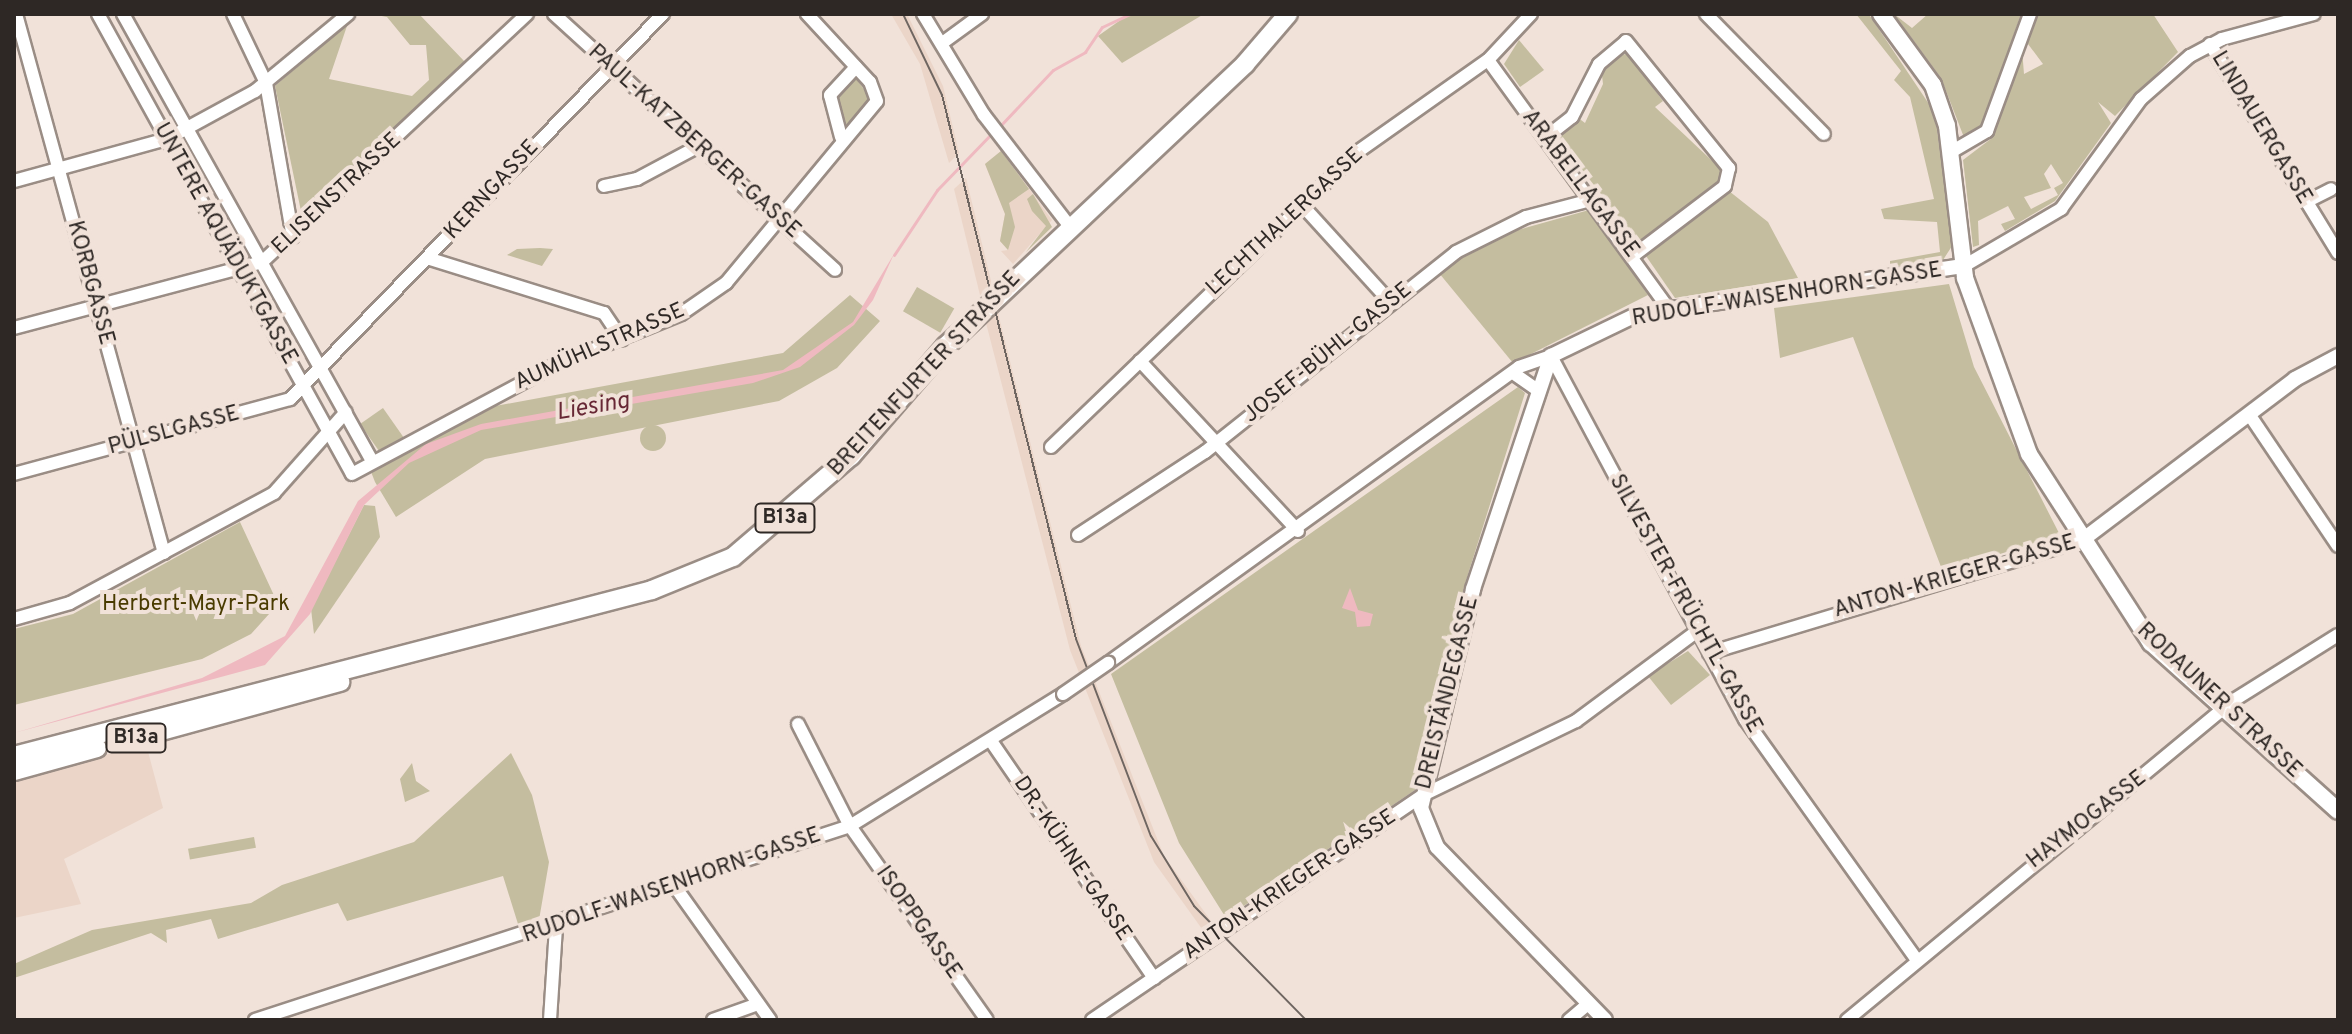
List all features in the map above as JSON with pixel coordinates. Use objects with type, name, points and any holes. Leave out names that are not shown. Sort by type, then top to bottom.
[{"type":"main road","name":"BREITENFURTER STRASSE","points":[[14,771],[405,654],[652,590],[733,557],[851,456],[937,355],[1068,224],[1245,64],[1288,14]]},
{"type":"main road","name":"RODAUNER STRASSE","points":[[1881,14],[1933,85],[1951,152],[1964,266],[2029,454],[2081,541],[2151,643],[2338,811]]},
{"type":"main road","name":"BREITENFURTER STRASSE","points":[[14,756],[240,704]]},
{"type":"street","name":"KORBGASSE","points":[[16,14],[164,553]]},
{"type":"street","name":"UNTERE AQUÄDUKTGASSE","points":[[98,14],[352,474]]},
{"type":"street","points":[[123,14],[372,461]]},
{"type":"street","points":[[233,14],[266,83],[293,237]]},
{"type":"street","points":[[14,181],[167,139],[266,83],[348,14]]},
{"type":"street","name":"ELISENSTRASSE","points":[[14,328],[262,262],[293,237],[527,14]]},
{"type":"street","name":"PAUL-KATZBERGER-GASSE","points":[[554,14],[835,270]]},
{"type":"street","name":"KERNGASSE","points":[[320,366],[663,14]]},
{"type":"street","name":"AUMÜHLSTRASSE","points":[[352,474],[553,366],[681,314],[726,283],[841,137],[877,101],[856,67],[807,14]]},
{"type":"street","points":[[923,14],[945,41],[984,115],[1068,224]]},
{"type":"street","points":[[945,41],[982,14]]},
{"type":"street","name":"LECHTHALERGASSE","points":[[1051,447],[1301,204],[1385,131],[1488,60],[1531,14]]},
{"type":"street","points":[[1706,14],[1824,134]]},
{"type":"street","points":[[1951,152],[1987,131],[2030,14]]},
{"type":"street","name":"RUDOLF-WAISENHORN-GASSE","points":[[255,1020],[676,888],[850,826],[1063,694],[1298,531],[1516,375],[1537,356],[1551,356],[1614,323],[1669,309],[1964,266],[2061,209],[2141,99],[2210,44],[2314,14]]},
{"type":"street","points":[[1545,138],[1572,117],[1597,68],[1626,41],[1732,175],[1634,255]]},
{"type":"street","name":"LINDAUERGASSE","points":[[2210,44],[2338,253]]},
{"type":"street","name":"ARABELLAGASSE","points":[[1488,60],[1634,255],[1669,309]]},
{"type":"street","points":[[841,137],[830,95],[856,67]]},
{"type":"street","points":[[604,186],[637,179],[697,147]]},
{"type":"street","points":[[2306,202],[2331,189]]},
{"type":"street","name":"JOSEF-BÜHL-GASSE","points":[[1078,535],[1217,443],[1391,303],[1485,233],[1591,200]]},
{"type":"street","points":[[1301,204],[1391,303]]},
{"type":"street","points":[[427,258],[604,313],[622,340]]},
{"type":"street","name":"DREISTÄNDEGASSE","points":[[1551,356],[1536,389],[1473,589],[1423,795],[1430,838],[1587,1005],[1605,1020]]},
{"type":"street","name":"SILVESTER-FRÜCHTL-GASSE","points":[[1551,356],[1745,719],[1917,960]]},
{"type":"street","name":"ANTON-KRIEGER-GASSE","points":[[1709,653],[2081,541],[2249,414],[2338,356]]},
{"type":"street","points":[[1140,361],[1298,531]]},
{"type":"street","name":"PÜLSLGASSE","points":[[14,474],[290,399],[320,366]]},
{"type":"street","points":[[1516,375],[1536,389]]},
{"type":"street","points":[[14,619],[70,603],[274,493],[332,434],[346,412]]},
{"type":"street","points":[[2249,414],[2338,546]]},
{"type":"street","name":"ANTON-KRIEGER-GASSE","points":[[1092,1020],[1423,795],[1576,721],[1696,632]]},
{"type":"street","name":"HAYMOGASSE","points":[[1847,1020],[2224,708],[2338,635]]},
{"type":"street","name":"ISOPPGASSE","points":[[798,724],[850,826],[987,1020]]},
{"type":"street","name":"DR.-KÜHNE-GASSE","points":[[991,741],[1154,978]]},
{"type":"street","points":[[676,888],[770,1020]]},
{"type":"street","points":[[550,1020],[556,927]]},
{"type":"street","points":[[713,1020],[758,1004]]},
{"type":"street","points":[[1569,1020],[1587,1005]]},
{"type":"shaded area","points":[[891,14],[907,14],[943,86],[959,153],[949,163],[920,64]]},
{"type":"shaded area","points":[[1001,151],[1052,220],[1013,264],[1001,251],[1008,250],[1000,241],[1005,214],[985,164]]},
{"type":"shaded area","points":[[966,178],[992,285],[980,295],[954,189]]},
{"type":"shaded area","points":[[997,309],[1081,646],[1164,856],[1211,921],[1202,929],[1154,862],[1070,650],[985,319]]},
{"type":"shaded area","points":[[146,744],[163,808],[64,859],[81,904],[14,918],[14,779]]},
{"type":"green space","points":[[371,14],[419,14],[465,62],[302,216],[275,86],[348,23],[329,79],[412,96],[429,80],[426,45],[410,45],[387,17]]},
{"type":"green space","points":[[1129,14],[1204,14],[1122,63],[1098,36]]},
{"type":"green space","points":[[1856,14],[1870,16],[1935,113],[1952,246],[1943,260],[1890,268],[1890,261],[1940,252],[1937,222],[1884,219],[1881,209],[1934,199],[1910,97],[1894,80],[1901,71]]},
{"type":"green space","points":[[1894,14],[1912,28],[1928,14],[2021,14],[1981,128],[1965,140],[1941,78]]},
{"type":"green space","points":[[2038,14],[2153,14],[2178,52],[2115,116],[2098,102],[2111,123],[2055,201],[2005,231],[2001,224],[2015,219],[2008,206],[1978,221],[1979,245],[1973,247],[1963,160],[1992,138],[2022,49],[2024,74],[2043,64],[2025,40]],"holes":[[[2051,164],[2063,183],[2054,188],[2058,195],[2031,209],[2024,197],[2051,188],[2044,174]]]},
{"type":"green space","points":[[1519,40],[1544,70],[1520,87],[1504,64]]},
{"type":"green space","points":[[1627,53],[1663,101],[1655,107],[1724,172],[1721,182],[1639,244],[1558,138],[1577,117],[1585,123],[1603,84],[1601,67]]},
{"type":"green space","points":[[853,75],[872,99],[847,126],[835,94]]},
{"type":"green space","points":[[1001,151],[1029,189],[1009,203],[1015,227],[1008,250],[1000,241],[1005,214],[985,164]]},
{"type":"green space","points":[[1729,191],[1768,222],[1798,278],[1675,298],[1646,256]]},
{"type":"green space","points":[[1033,194],[1052,227],[1026,252],[1046,226],[1032,211],[1027,199]]},
{"type":"green space","points":[[1589,210],[1648,295],[1513,363],[1439,273],[1489,238]]},
{"type":"green space","points":[[517,249],[553,249],[542,266],[507,255]]},
{"type":"green space","points":[[1949,284],[1974,367],[2060,535],[1943,572],[1853,337],[1780,358],[1774,308]]},
{"type":"green space","points":[[917,287],[954,308],[940,333],[903,311]]},
{"type":"green space","points":[[850,295],[880,321],[837,368],[779,401],[485,459],[396,517],[368,464],[479,409],[783,353]]},
{"type":"green space","points":[[1518,387],[1525,393],[1464,587],[1415,790],[1226,918],[1179,843],[1111,674]]},
{"type":"green space","points":[[383,408],[404,438],[381,454],[360,424]]},
{"type":"green space","points":[[653,425],[662,429],[666,438],[662,447],[653,451],[644,447],[640,438],[644,429]]},
{"type":"green space","points":[[364,505],[375,506],[380,537],[314,634],[311,609]]},
{"type":"green space","name":"Herbert-Mayr-Park","points":[[240,522],[278,604],[251,634],[202,659],[14,705],[14,629],[73,614]]},
{"type":"green space","points":[[1688,651],[1710,675],[1671,705],[1648,676]]},
{"type":"green space","points":[[511,753],[532,795],[549,862],[539,920],[518,924],[503,876],[347,921],[338,903],[218,939],[211,919],[166,930],[167,943],[151,933],[14,978],[14,964],[92,930],[251,903],[282,885],[414,842]]},
{"type":"green space","points":[[412,763],[416,781],[430,791],[405,802],[400,779]]},
{"type":"green space","points":[[254,837],[256,848],[190,859],[188,849]]},
{"type":"water","name":"Liesing","points":[[894,254],[873,300],[854,325],[800,367],[753,383],[481,430],[409,463],[364,505],[310,614],[265,665],[14,733],[202,678],[285,636],[358,501],[426,444],[481,424],[783,370],[853,322]]},
{"type":"water","points":[[1350,588],[1358,610],[1373,614],[1370,626],[1357,627],[1355,612],[1342,608]]},
{"type":"waterway","name":"Liesing","points":[[1000,126],[1053,70],[1085,52],[1102,27],[1130,14]]},
{"type":"waterway","name":"Liesing","points":[[894,255],[937,190],[994,131]]},
{"type":"tram line","points":[[903,14],[942,95],[1076,639],[1151,836],[1194,906],[1306,1020]]}]
